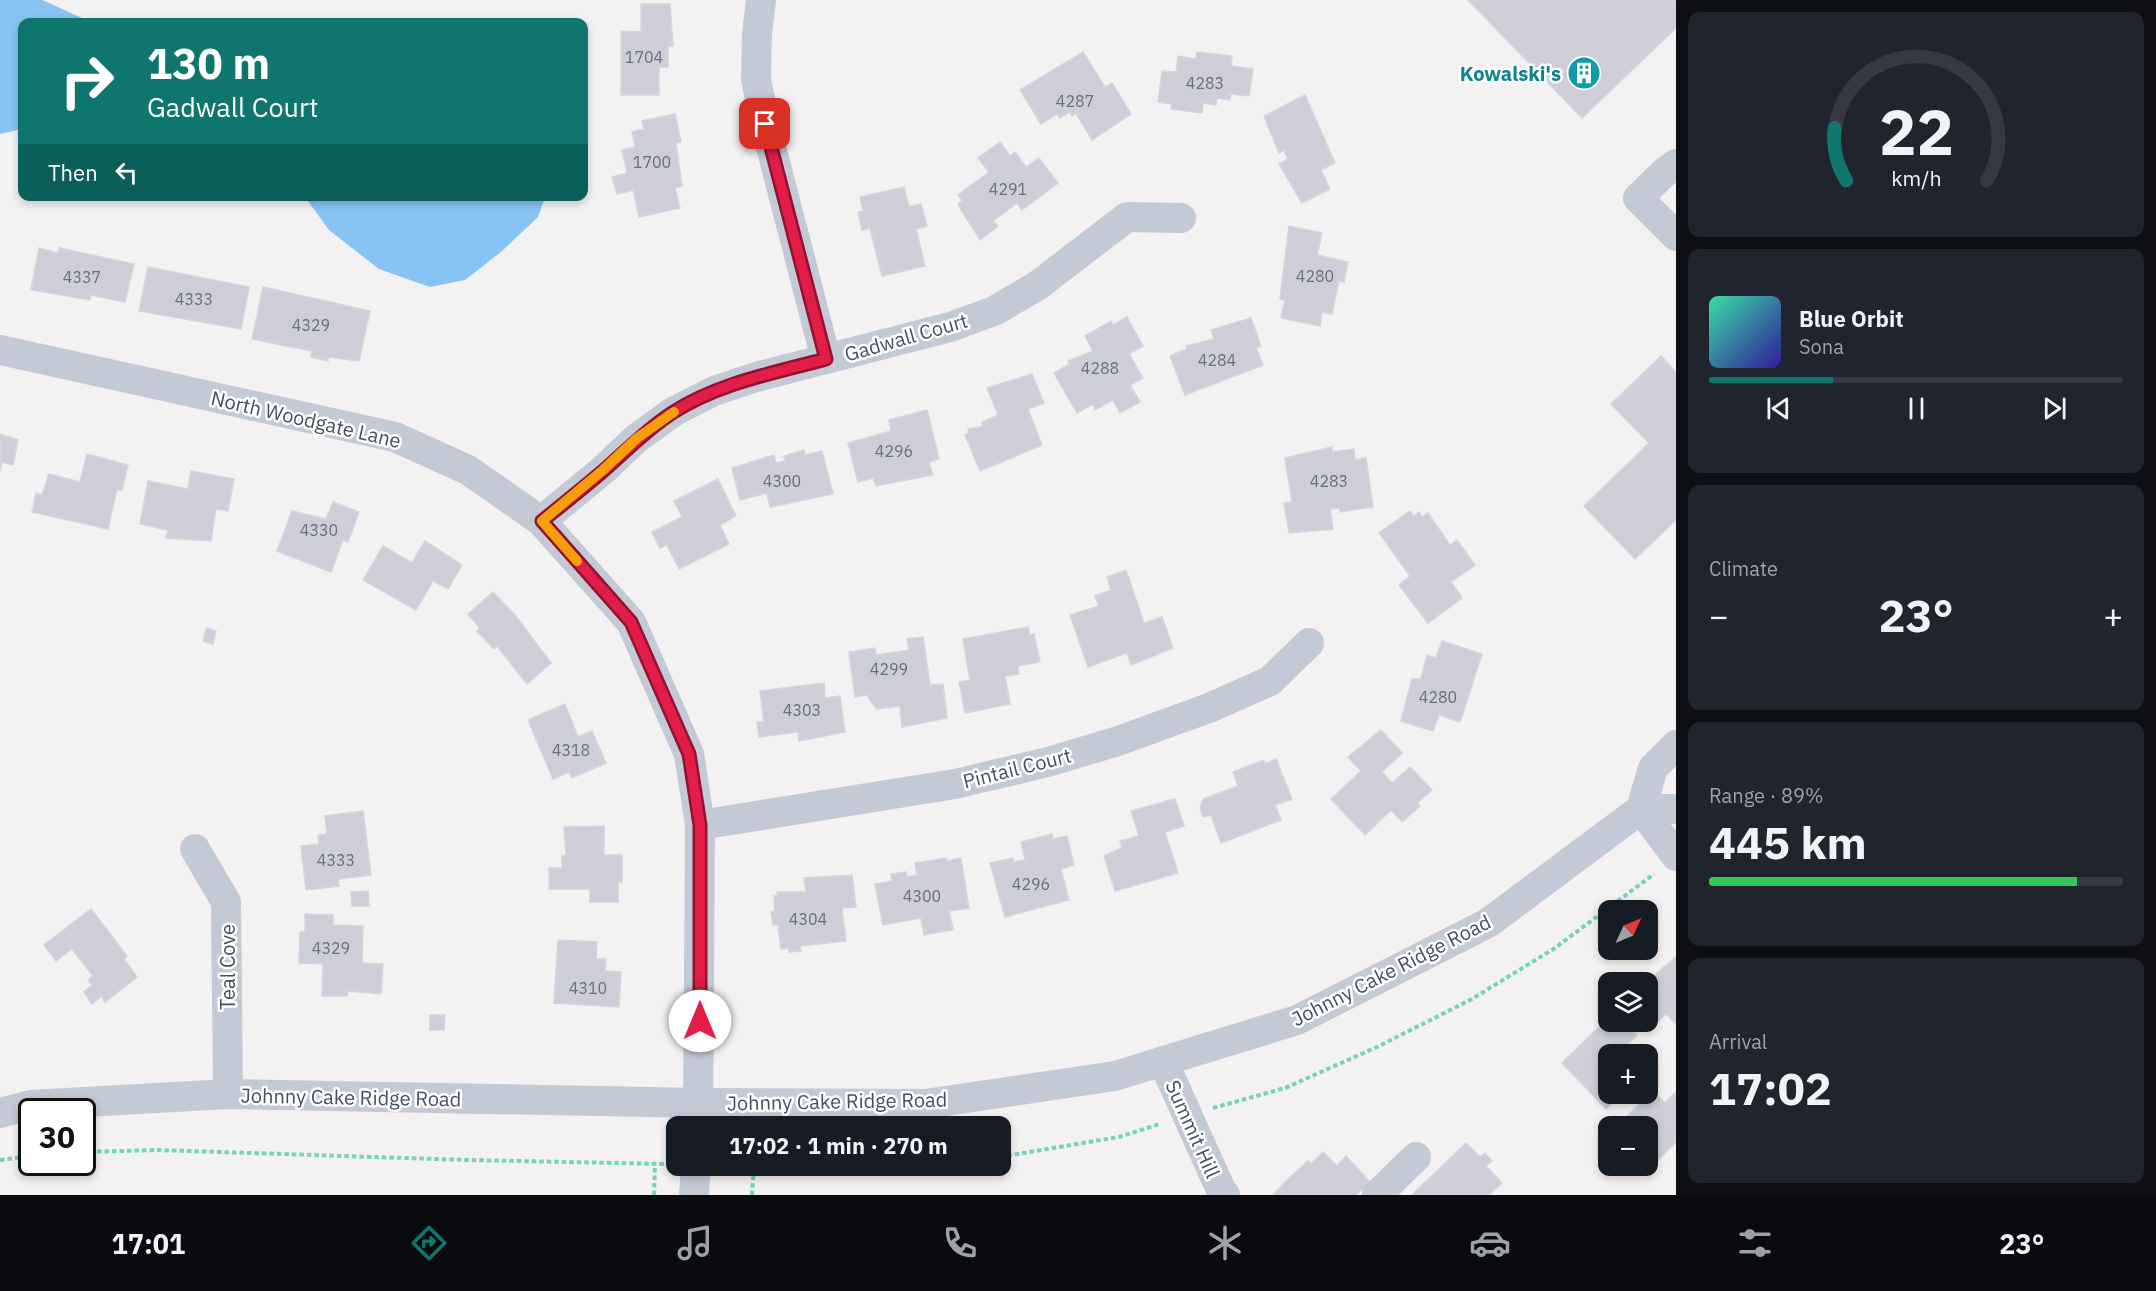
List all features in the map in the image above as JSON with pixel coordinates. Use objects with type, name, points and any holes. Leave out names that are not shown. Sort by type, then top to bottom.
[{"type":"street","points":[[761,0],[757,34],[756,79],[765,124],[826,359]]},
{"type":"street","points":[[1676,164],[1665,171],[1638,198],[1676,236]]},
{"type":"street","name":"Gadwall Court","points":[[542,521],[637,438],[673,412],[714,391],[756,377],[950,327],[994,311],[1036,286],[1127,217],[1181,218]]},
{"type":"street","name":"North Woodgate Lane","points":[[0,350],[395,437],[468,470],[542,521],[631,622],[689,754],[700,825],[699,1115]]},
{"type":"street","name":"Pintail Court","points":[[700,825],[955,784],[1048,762],[1118,741],[1209,708],[1270,681],[1310,643]]},
{"type":"street","points":[[1668,862],[1641,809],[1653,768],[1676,746]]},
{"type":"street","points":[[1641,809],[1676,810]]},
{"type":"street","name":"Johnny Cake Ridge Road","points":[[0,1113],[31,1105],[228,1094],[699,1115],[925,1104],[1115,1076],[1297,1020],[1488,923],[1641,809]]},
{"type":"street","name":"Teal Cove","points":[[195,849],[226,902],[228,1094]]},
{"type":"street","name":"Summit Hill","points":[[1163,1061],[1225,1195]]},
{"type":"street","points":[[1377,1195],[1416,1157]]},
{"type":"street","points":[[694,1195],[695,1176]]},
{"type":"path","points":[[1011,1155],[1119,1137],[1187,1115],[1285,1088],[1377,1047],[1473,999],[1555,948],[1668,862]]},
{"type":"path","points":[[96,1152],[158,1150],[666,1164]]},
{"type":"path","points":[[0,1160],[18,1158]]},
{"type":"path","points":[[654,1195],[655,1164]]},
{"type":"path","points":[[752,1176],[752,1195]]},
{"type":"water","points":[[0,0],[42,0],[82,18],[18,18],[18,130],[0,134]]},
{"type":"water","points":[[308,201],[544,201],[538,217],[502,251],[465,280],[430,287],[379,269],[329,230]]},
{"type":"building","name":"Kowalski's","points":[[1468,0],[1676,0],[1676,28],[1582,118]]},
{"type":"building","points":[[641,4],[670,4],[673,46],[668,46],[668,67],[659,67],[659,95],[621,95],[621,31],[641,32]]},
{"type":"building","points":[[1083,52],[1105,87],[1112,83],[1131,114],[1092,140],[1076,113],[1072,116],[1070,112],[1060,118],[1057,114],[1041,124],[1020,90]]},
{"type":"building","points":[[1197,52],[1232,56],[1231,66],[1253,69],[1249,96],[1231,94],[1230,100],[1217,98],[1216,105],[1203,103],[1202,113],[1171,109],[1172,104],[1158,102],[1162,71],[1176,72],[1178,56],[1196,59]]},
{"type":"building","points":[[1305,95],[1335,163],[1321,170],[1330,189],[1302,203],[1279,164],[1288,159],[1284,150],[1279,153],[1264,116]]},
{"type":"building","points":[[675,114],[681,142],[676,143],[682,186],[675,188],[680,208],[639,217],[633,190],[617,194],[612,177],[627,173],[622,150],[635,147],[632,132],[644,129],[642,121]]},
{"type":"building","points":[[1000,142],[1010,156],[1015,152],[1026,167],[1039,158],[1058,183],[1022,210],[1017,203],[993,221],[998,226],[980,240],[958,204],[962,201],[958,195],[989,172],[978,158]]},
{"type":"building","points":[[904,187],[909,207],[921,204],[927,226],[916,229],[925,266],[882,276],[870,228],[862,230],[858,212],[863,211],[860,197]]},
{"type":"building","points":[[1289,226],[1322,233],[1317,255],[1348,262],[1344,282],[1339,281],[1332,314],[1322,312],[1320,326],[1281,318],[1285,300],[1280,299]]},
{"type":"building","points":[[39,248],[58,253],[59,248],[134,264],[125,302],[91,295],[90,300],[31,290]]},
{"type":"building","points":[[148,267],[249,287],[241,329],[139,311]]},
{"type":"building","points":[[263,287],[370,311],[359,361],[328,357],[328,361],[311,357],[312,351],[252,339]]},
{"type":"building","points":[[1127,317],[1143,346],[1129,354],[1143,378],[1130,385],[1140,402],[1120,413],[1113,400],[1095,410],[1093,404],[1077,413],[1054,373],[1070,364],[1068,361],[1093,351],[1085,336],[1111,321],[1113,325]]},
{"type":"building","points":[[1251,318],[1261,346],[1256,348],[1263,365],[1185,395],[1170,356],[1187,349],[1186,346],[1214,339],[1211,330]]},
{"type":"building","points":[[1661,356],[1676,372],[1676,520],[1635,559],[1584,506],[1649,443],[1611,404]]},
{"type":"building","points":[[1032,374],[1044,403],[1028,409],[1042,445],[980,471],[965,435],[969,433],[968,429],[984,426],[982,422],[998,415],[987,388]]},
{"type":"building","points":[[927,410],[939,459],[929,462],[933,475],[876,486],[873,478],[858,482],[848,443],[891,431],[889,420]]},
{"type":"building","points":[[0,434],[18,440],[13,465],[2,462],[0,471]]},
{"type":"building","points":[[1332,447],[1332,452],[1354,449],[1355,460],[1366,458],[1373,507],[1340,512],[1340,508],[1330,509],[1333,529],[1289,533],[1284,503],[1292,502],[1285,458]]},
{"type":"building","points":[[804,450],[805,455],[822,451],[833,494],[770,507],[767,493],[740,500],[732,468],[774,455],[776,463],[785,461],[784,456]]},
{"type":"building","points":[[87,454],[128,465],[122,490],[117,489],[108,529],[32,512],[36,493],[42,495],[49,474],[80,482]]},
{"type":"building","points":[[191,471],[234,479],[228,511],[216,509],[211,541],[166,538],[168,530],[140,524],[148,481],[188,489]]},
{"type":"building","points":[[718,479],[736,516],[720,525],[729,544],[679,569],[667,545],[660,548],[652,532],[682,517],[674,501]]},
{"type":"building","points":[[333,502],[359,512],[348,542],[343,540],[331,572],[277,551],[292,511],[326,519]]},
{"type":"building","points":[[1410,511],[1414,516],[1419,512],[1422,517],[1428,513],[1450,545],[1457,540],[1475,565],[1451,582],[1462,598],[1428,623],[1399,585],[1410,576],[1379,533]]},
{"type":"building","points":[[425,541],[462,565],[448,589],[433,581],[416,610],[363,580],[383,546],[412,563]]},
{"type":"building","points":[[1126,570],[1144,623],[1162,617],[1173,648],[1131,665],[1127,653],[1088,667],[1070,615],[1099,606],[1095,596],[1111,590],[1107,577]]},
{"type":"building","points":[[493,592],[515,615],[551,663],[527,684],[497,646],[494,649],[477,631],[480,628],[468,614]]},
{"type":"building","points":[[1028,627],[1030,635],[1034,634],[1040,662],[1018,666],[1019,674],[1005,676],[1010,704],[965,713],[959,682],[970,680],[963,639]]},
{"type":"building","points":[[206,628],[216,631],[213,644],[203,641]]},
{"type":"building","points":[[923,637],[930,685],[943,684],[947,718],[902,727],[900,706],[877,709],[868,695],[855,697],[849,652],[875,648],[876,655],[909,650],[907,639]]},
{"type":"building","points":[[1442,641],[1482,654],[1460,722],[1439,715],[1433,731],[1401,721],[1412,679],[1421,679],[1427,655],[1436,658]]},
{"type":"building","points":[[824,683],[825,698],[840,696],[845,732],[799,741],[798,732],[759,737],[757,722],[764,722],[760,691]]},
{"type":"building","points":[[565,704],[578,737],[592,731],[606,763],[572,778],[569,772],[553,779],[528,720]]},
{"type":"building","points":[[1381,730],[1402,753],[1382,772],[1392,783],[1410,767],[1432,790],[1417,803],[1420,806],[1402,822],[1391,810],[1365,835],[1331,799],[1361,771],[1348,757]]},
{"type":"building","points":[[1276,759],[1292,799],[1275,805],[1281,820],[1221,843],[1211,815],[1203,817],[1200,808],[1203,799],[1238,786],[1233,772],[1264,760],[1265,764]]},
{"type":"building","points":[[1175,799],[1184,826],[1165,832],[1178,873],[1115,891],[1104,856],[1122,848],[1120,841],[1139,836],[1131,811]]},
{"type":"building","points":[[363,811],[371,875],[338,879],[339,886],[306,890],[301,846],[319,844],[318,835],[327,834],[325,816]]},
{"type":"building","points":[[604,826],[604,855],[622,855],[622,882],[618,882],[618,902],[590,902],[590,889],[549,889],[549,868],[562,868],[562,856],[566,855],[564,827]]},
{"type":"building","points":[[1052,834],[1053,839],[1067,836],[1074,865],[1061,869],[1069,900],[1005,917],[990,863],[1013,858],[1014,862],[1025,860],[1021,842]]},
{"type":"building","points":[[946,858],[947,861],[961,858],[969,908],[949,911],[953,930],[924,935],[921,918],[883,925],[875,884],[892,881],[891,874],[906,872],[907,877],[917,875],[915,863]]},
{"type":"building","points":[[852,875],[856,907],[842,908],[846,941],[800,946],[801,951],[789,952],[789,948],[781,949],[778,925],[773,925],[771,912],[775,912],[774,896],[778,896],[777,892],[806,892],[804,878]]},
{"type":"building","points":[[368,891],[369,906],[352,906],[351,892]]},
{"type":"building","points":[[91,909],[127,956],[124,959],[137,977],[105,1002],[102,996],[92,1004],[84,992],[92,985],[88,980],[93,976],[72,949],[56,961],[44,945]]},
{"type":"building","points":[[305,914],[333,915],[333,925],[363,926],[362,963],[383,964],[381,994],[348,991],[347,996],[322,996],[323,964],[299,963],[300,932],[305,932]]},
{"type":"building","points":[[558,940],[597,942],[596,959],[606,959],[605,971],[621,972],[619,1007],[554,1003]]},
{"type":"building","points":[[1676,957],[1676,1024],[1666,1014],[1658,1021],[1658,972]]},
{"type":"building","points":[[430,1015],[445,1015],[444,1030],[430,1030]]},
{"type":"building","points":[[1598,1028],[1598,1032],[1634,1032],[1637,1035],[1628,1044],[1598,1044],[1598,1101],[1562,1063]]},
{"type":"building","points":[[1676,1092],[1676,1142],[1658,1160],[1658,1116],[1627,1116],[1640,1104],[1658,1104],[1658,1096],[1665,1103]]},
{"type":"building","points":[[1601,1104],[1611,1104],[1606,1109]]},
{"type":"building","points":[[1466,1143],[1480,1157],[1485,1153],[1492,1161],[1486,1166],[1502,1183],[1489,1195],[1412,1195]]},
{"type":"building","points":[[1323,1152],[1337,1166],[1346,1156],[1370,1182],[1356,1195],[1273,1195],[1308,1161],[1311,1164]]},
{"type":"slow traffic","points":[[577,561],[542,521],[637,438],[674,412]]},
{"type":"place","name":"Kowalski's","points":[[1584,73]]},
{"type":"route","points":[[700,1021],[700,825],[689,754],[631,622],[542,521],[637,438],[673,412],[714,391],[756,377],[826,359],[765,124]]}]
